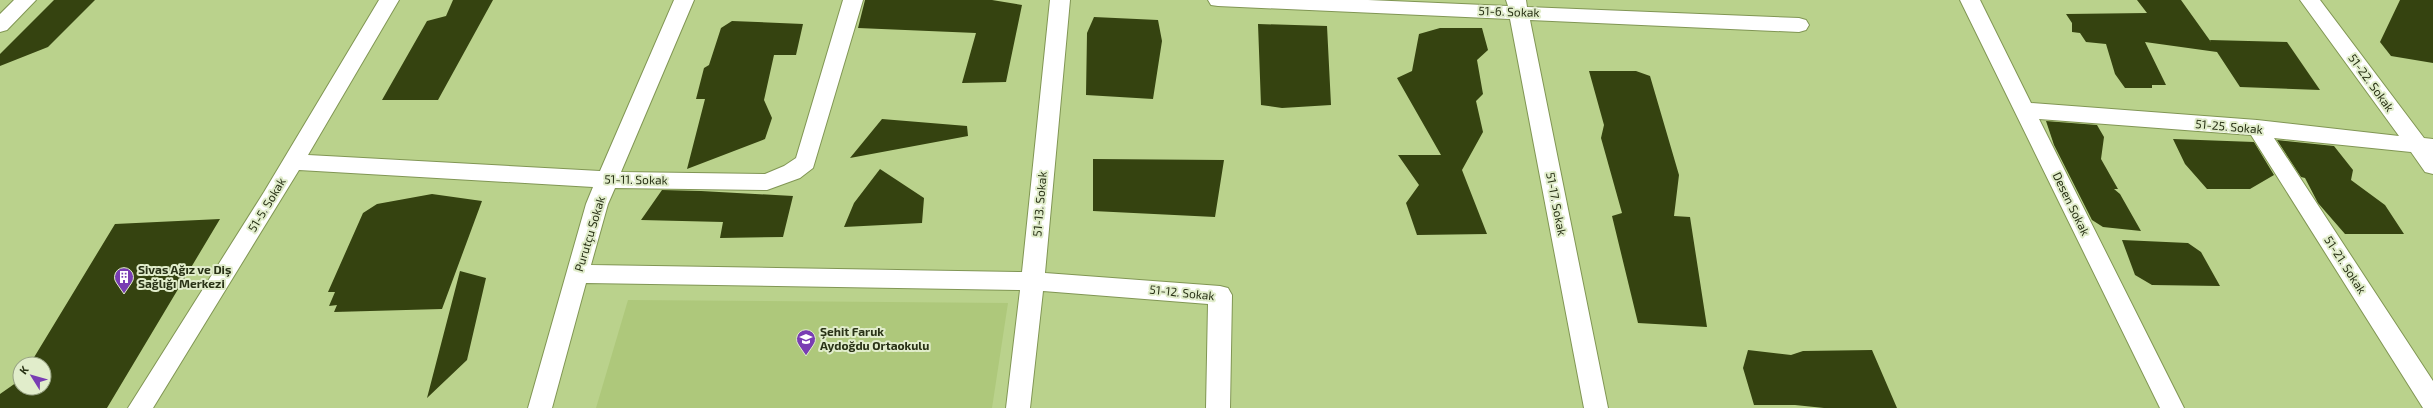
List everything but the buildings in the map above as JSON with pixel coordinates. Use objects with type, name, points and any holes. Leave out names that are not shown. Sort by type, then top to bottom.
[{"type":"street","points":[[0,25],[26,0]]},
{"type":"street","name":"51-5. Sokak","points":[[140,408],[293,162],[389,0]]},
{"type":"street","name":"Purutçu Sokak","points":[[540,408],[597,204],[684,0]]},
{"type":"street","name":"51-11. Sokak","points":[[293,162],[608,180],[767,182],[792,172],[805,162],[853,0]]},
{"type":"street","name":"51-13. Sokak","points":[[1018,408],[1033,281],[1060,0]]},
{"type":"street","name":"51-6. Sokak","points":[[1218,0],[1517,6],[1799,25]]},
{"type":"street","name":"Desen Sokak","points":[[1970,0],[2172,408]]},
{"type":"street","name":"51-22. Sokak","points":[[2310,0],[2425,146],[2433,166]]},
{"type":"street","name":"51-17. Sokak","points":[[1517,6],[1596,408]]},
{"type":"street","name":"51-25. Sokak","points":[[2025,110],[2257,128],[2425,146]]},
{"type":"street","name":"51-21. Sokak","points":[[2257,128],[2433,402]]},
{"type":"street","points":[[577,274],[1033,281]]},
{"type":"street","name":"51-12. Sokak","points":[[1033,281],[1220,295],[1218,408]]},
{"type":"shaded area","name":"Şehit Faruk Aydoğdu Ortaokulu","points":[[628,300],[1008,303],[992,408],[596,408]]},
{"type":"place","name":"Sivas Ağız ve Diş Sağlığı Merkezi","points":[[124,294]]},
{"type":"place","name":"Şehit Faruk Aydoğdu Ortaokulu","points":[[806,356]]}]
